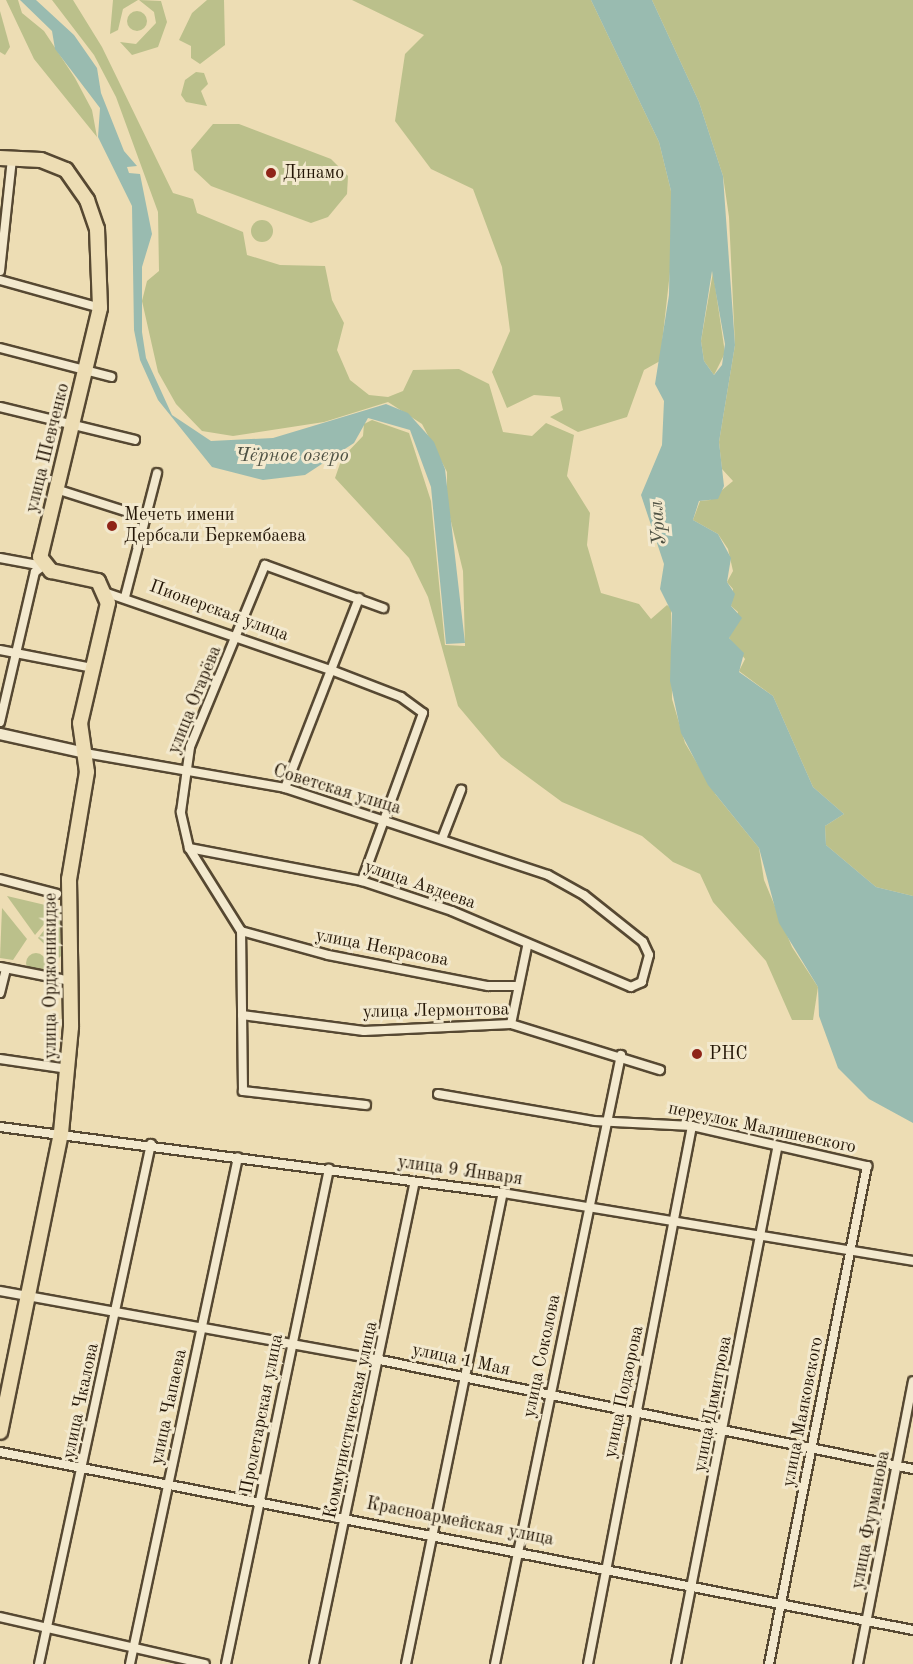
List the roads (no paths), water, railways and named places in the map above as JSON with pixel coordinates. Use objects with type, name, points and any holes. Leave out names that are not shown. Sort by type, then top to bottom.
[{"type":"main road","name":"улица Шевченко","points":[[6,158],[55,163],[77,181],[97,229],[100,308],[56,489],[43,566]]},
{"type":"main road","name":"Пионерская улица","points":[[43,566],[98,581],[107,593]]},
{"type":"main road","name":"улица Орджоникидзе","points":[[0,1432],[31,1297],[61,1133],[68,1069],[69,879],[85,753],[79,742],[80,723],[107,593]]},
{"type":"street","points":[[0,271],[6,158]]},
{"type":"street","points":[[0,280],[100,308]]},
{"type":"street","points":[[0,348],[111,377]]},
{"type":"street","points":[[0,407],[135,440]]},
{"type":"street","points":[[125,597],[157,474]]},
{"type":"street","points":[[56,489],[144,517]]},
{"type":"street","name":"Пионерская улица","points":[[0,558],[43,566]]},
{"type":"street","name":"улица Шевченко","points":[[0,722],[35,572],[43,566]]},
{"type":"street","name":"улица Огарёва","points":[[242,930],[189,848],[181,812],[185,769],[239,638],[265,566],[359,598]]},
{"type":"street","name":"Пионерская улица","points":[[107,593],[125,597],[331,670],[401,697],[423,713],[385,822]]},
{"type":"street","points":[[285,788],[359,598],[383,608]]},
{"type":"street","points":[[0,650],[93,668]]},
{"type":"street","name":"Советская улица","points":[[0,734],[85,753],[285,788],[548,875],[584,895],[611,920],[643,942],[649,955],[642,982],[631,987]]},
{"type":"street","points":[[442,839],[461,790]]},
{"type":"street","points":[[362,881],[385,822]]},
{"type":"street","name":"улица Авдеева","points":[[189,848],[362,881],[452,910],[527,947],[631,987]]},
{"type":"street","points":[[0,879],[57,894]]},
{"type":"street","points":[[242,930],[243,1091],[366,1105]]},
{"type":"street","name":"улица Некрасова","points":[[242,930],[328,955],[488,986],[518,986]]},
{"type":"street","points":[[511,1024],[527,947]]},
{"type":"street","points":[[0,993],[3,968],[70,981]]},
{"type":"street","name":"улица Лермонтова","points":[[242,1015],[364,1031],[511,1024],[621,1055],[660,1070]]},
{"type":"street","name":"улица Соколова","points":[[495,1664],[621,1055]]},
{"type":"street","points":[[0,1059],[68,1069]]},
{"type":"street","name":"переулок Малишевского","points":[[438,1095],[594,1121],[607,1117],[692,1126],[777,1149],[867,1166]]},
{"type":"street","name":"улица Подзорова","points":[[588,1664],[635,1412],[677,1220],[692,1126]]},
{"type":"street","name":"улица 9 Января","points":[[0,1127],[151,1144],[503,1193],[677,1220],[913,1261]]},
{"type":"street","name":"улица Чкалова","points":[[39,1664],[85,1466],[151,1144]]},
{"type":"street","name":"улица Димитрова","points":[[676,1664],[725,1431],[777,1149]]},
{"type":"street","name":"улица Чапаева","points":[[130,1664],[238,1157]]},
{"type":"street","name":"улица Маяковского","points":[[769,1664],[867,1166]]},
{"type":"street","name":"Пролетарская улица","points":[[226,1664],[262,1500],[329,1169]]},
{"type":"street","name":"Коммунистическая улица","points":[[314,1664],[348,1518],[416,1182]]},
{"type":"street","points":[[406,1664],[503,1193]]},
{"type":"street","name":"улица 1 Мая","points":[[0,1291],[380,1360],[913,1469]]},
{"type":"street","name":"улица Фурманова","points":[[858,1664],[899,1467],[913,1381]]},
{"type":"street","name":"Красноармейская улица","points":[[0,1452],[85,1466],[607,1567],[913,1630]]},
{"type":"street","points":[[0,1617],[205,1664]]},
{"type":"water","name":"Чёрное озеро","points":[[20,0],[36,0],[74,35],[97,68],[101,93],[124,151],[137,166],[127,167],[129,173],[140,174],[152,234],[142,267],[142,332],[146,358],[172,415],[211,441],[273,438],[386,404],[408,413],[434,442],[445,469],[465,643],[446,644],[431,487],[410,430],[368,418],[354,443],[305,475],[263,480],[212,467],[158,400],[140,360],[134,330],[132,206],[98,137],[100,108],[55,49],[52,31]]},
{"type":"water","name":"Урал","points":[[591,0],[652,0],[699,102],[723,176],[735,345],[719,442],[724,486],[718,499],[699,501],[693,520],[718,534],[731,558],[727,582],[735,594],[731,606],[742,618],[729,638],[744,653],[739,672],[773,696],[813,787],[844,814],[825,826],[826,845],[876,887],[913,896],[913,1123],[869,1099],[838,1068],[819,1016],[818,987],[779,923],[759,848],[708,785],[681,733],[670,681],[672,613],[660,589],[664,564],[641,495],[662,445],[664,401],[655,384],[669,295],[671,191],[659,142]],"holes":[[[712,271],[725,344],[722,365],[714,375],[704,361],[701,341]]]},
{"type":"place","name":"Динамо","points":[[271,173]]},
{"type":"place","name":"Мечеть имени Дербсали Беркембаева","points":[[112,526]]},
{"type":"place","name":"РНС","points":[[697,1054]]}]
